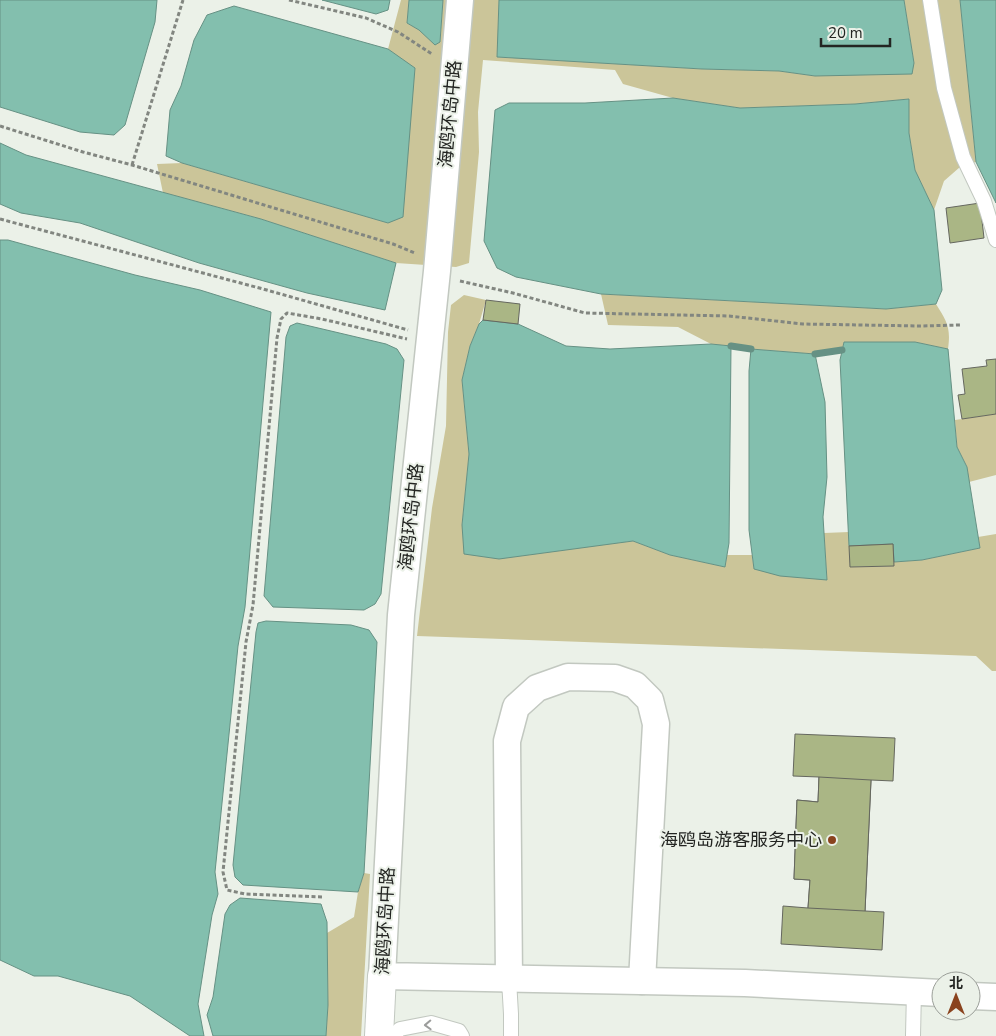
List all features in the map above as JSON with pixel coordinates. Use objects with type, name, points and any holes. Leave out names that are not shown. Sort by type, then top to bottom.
[{"type":"street","name":"海鸥环岛中路","points":[[379,1036],[401,615],[437,271],[460,0]]},
{"type":"street","points":[[509,980],[507,741],[516,707],[538,688],[568,677],[615,678],[635,684],[650,700],[656,724],[642,981]]},
{"type":"street","points":[[382,976],[509,980],[745,983],[931,992]]},
{"type":"street","points":[[981,996],[996,997]]},
{"type":"lane","points":[[930,0],[944,88],[963,157],[984,201],[996,240]]},
{"type":"lane","points":[[509,980],[512,1014],[511,1036]]},
{"type":"lane","points":[[913,1036],[914,991]]},
{"type":"lane","points":[[393,1036],[400,1029],[431,1023],[459,1031],[462,1036]]},
{"type":"path","points":[[132,165],[183,0]]},
{"type":"path","points":[[289,0],[366,18],[398,32],[454,70]]},
{"type":"path","points":[[0,126],[393,244],[419,254],[437,271],[464,283],[513,293],[585,313],[729,316],[803,324],[960,325]]},
{"type":"path","points":[[0,220],[263,289],[430,340]]},
{"type":"path","points":[[322,897],[245,894],[228,890],[223,872],[246,642],[253,605],[279,328],[281,320],[287,313],[430,340]]},
{"type":"shaded area","points":[[0,0],[157,0],[155,22],[125,125],[114,135],[80,132],[0,107]]},
{"type":"shaded area","points":[[322,0],[390,0],[388,10],[376,14]]},
{"type":"shaded area","points":[[401,0],[409,0],[407,23],[419,30],[435,44],[440,41],[443,0],[499,0],[498,57],[702,69],[779,71],[815,76],[914,63],[904,0],[960,0],[976,162],[960,167],[944,181],[934,210],[915,170],[909,133],[909,99],[855,104],[740,108],[673,98],[623,84],[615,70],[483,60],[478,112],[479,152],[469,263],[456,267],[396,263],[261,219],[163,193],[157,164],[182,163],[388,223],[415,69],[388,49]]},
{"type":"shaded area","points":[[409,0],[443,0],[440,42],[435,45],[419,30],[407,23]]},
{"type":"shaded area","points":[[499,0],[904,0],[914,63],[912,74],[815,76],[779,71],[702,69],[497,57]]},
{"type":"shaded area","points":[[960,0],[996,0],[996,203],[976,162]]},
{"type":"shaded area","points":[[234,6],[388,49],[415,68],[403,217],[388,223],[182,163],[166,156],[170,110],[181,86],[194,40],[207,15]]},
{"type":"shaded area","points":[[673,98],[740,108],[855,104],[909,99],[909,133],[915,170],[934,210],[942,290],[936,304],[886,309],[601,294],[516,277],[497,268],[484,241],[495,110],[509,103],[585,103]]},
{"type":"shaded area","points":[[0,143],[26,155],[261,219],[396,263],[385,310],[307,293],[199,263],[80,223],[21,213],[0,204]]},
{"type":"shaded area","points":[[0,240],[8,240],[135,275],[200,290],[271,312],[245,607],[238,646],[215,872],[218,894],[212,915],[198,1004],[204,1036],[190,1036],[130,996],[58,976],[34,976],[0,960]]},
{"type":"shaded area","points":[[601,294],[886,309],[936,304],[947,325],[949,335],[948,349],[915,342],[844,342],[842,350],[815,354],[711,344],[678,327],[608,325]]},
{"type":"shaded area","points":[[464,295],[486,300],[470,346],[462,380],[469,454],[462,525],[612,543],[633,541],[670,555],[725,567],[727,555],[752,555],[754,569],[827,579],[824,533],[849,532],[851,567],[893,566],[894,562],[922,560],[980,548],[978,537],[996,534],[996,671],[992,671],[976,656],[417,636],[432,508],[446,426],[448,332],[451,305]]},
{"type":"shaded area","points":[[483,320],[518,324],[566,346],[610,349],[711,344],[731,346],[729,543],[725,567],[670,555],[633,541],[499,559],[464,554],[462,525],[469,454],[462,380],[470,346],[479,324]]},
{"type":"shaded area","points":[[297,323],[386,344],[397,349],[404,360],[381,594],[375,604],[364,610],[273,607],[264,596],[286,337],[290,326]]},
{"type":"shaded area","points":[[844,342],[915,342],[948,349],[957,447],[967,467],[980,548],[922,560],[894,562],[893,544],[849,546],[840,360]]},
{"type":"shaded area","points":[[751,349],[815,354],[825,402],[827,477],[823,517],[827,580],[780,576],[754,569],[749,530],[749,371]]},
{"type":"shaded area","points":[[996,414],[996,475],[969,482],[967,467],[957,447],[955,420]]},
{"type":"shaded area","points":[[266,621],[351,625],[369,630],[377,642],[364,873],[358,892],[243,885],[235,877],[233,865],[256,632],[258,623]]},
{"type":"shaded area","points":[[364,873],[370,874],[361,1036],[326,1036],[328,1005],[327,933],[354,917],[358,892]]},
{"type":"shaded area","points":[[240,898],[321,904],[327,922],[328,1005],[326,1036],[213,1036],[207,1015],[213,997],[225,914],[230,905]]},
{"type":"building","points":[[980,203],[984,238],[950,243],[946,208]]},
{"type":"building","points":[[486,300],[520,304],[518,324],[483,320]]},
{"type":"building","points":[[996,359],[996,414],[962,419],[958,395],[965,394],[962,369],[987,366],[986,360]]},
{"type":"building","points":[[893,544],[894,566],[850,567],[849,546]]},
{"type":"building","points":[[795,734],[895,738],[893,781],[871,780],[865,911],[884,912],[882,950],[781,944],[783,906],[808,908],[810,880],[794,879],[797,800],[818,802],[819,777],[793,776]]},
{"type":"building","name":"海鸥岛游客服务中心","points":[[819,777],[871,780],[865,911],[808,908],[810,880],[794,879],[797,800],[818,802]]},
{"type":"waterway","points":[[731,346],[751,349]]},
{"type":"waterway","points":[[815,354],[842,350]]},
{"type":"place","name":"海鸥岛游客服务中心","points":[[832,840]]}]
